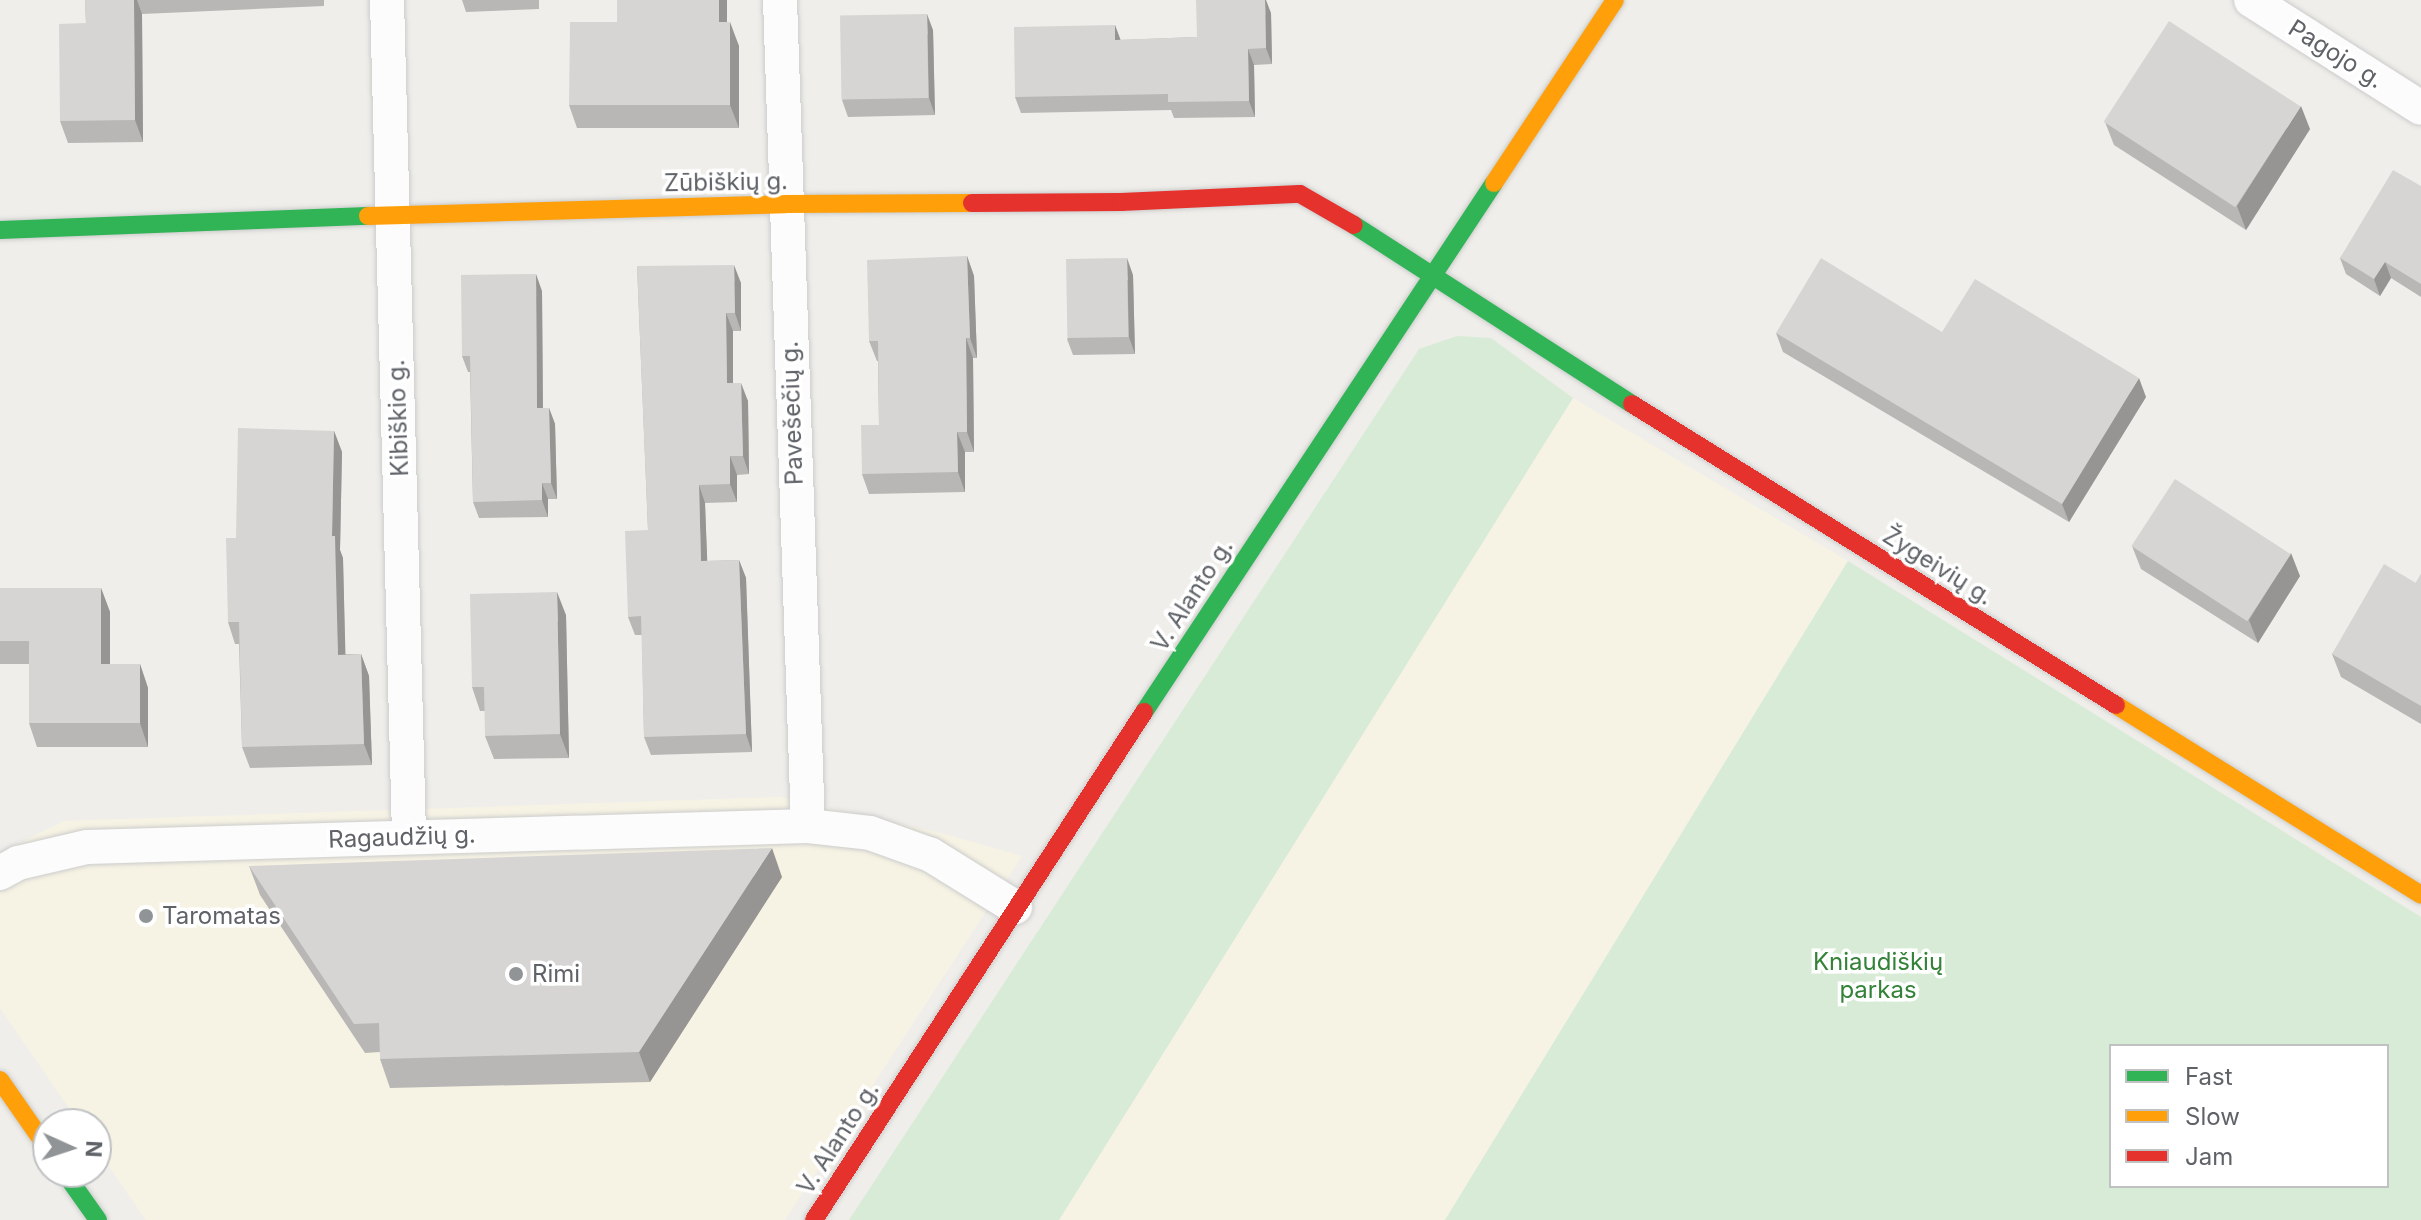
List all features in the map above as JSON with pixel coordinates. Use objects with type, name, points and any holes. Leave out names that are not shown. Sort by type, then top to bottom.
[{"type":"street","name":"Kibiškio g.","points":[[387,0],[409,836]]},
{"type":"street","name":"Pavešečių g.","points":[[780,0],[808,826]]},
{"type":"street","name":"V. Alanto g.","points":[[814,1220],[1015,907],[1615,0]]},
{"type":"street","name":"Pagojo g.","points":[[2251,0],[2421,108]]},
{"type":"street","name":"Zūbiškių g.","points":[[0,230],[785,204],[1121,202],[1300,194],[1393,248],[1431,276]]},
{"type":"street","name":"Žygeivių g.","points":[[1431,276],[2421,895]]},
{"type":"street","name":"Ragaudžių g.","points":[[0,873],[18,863],[87,847],[808,826],[870,833],[931,855],[1015,907]]},
{"type":"street","points":[[0,1080],[32,1126]]},
{"type":"street","points":[[75,1188],[98,1220]]},
{"type":"shaded area","points":[[1573,398],[1848,561],[1445,1220],[1059,1220]]},
{"type":"shaded area","points":[[780,797],[937,832],[1022,856],[785,1220],[146,1220],[112,1171],[112,1108],[69,1108],[0,1008],[0,853],[63,821]]},
{"type":"green space","points":[[1457,336],[1491,338],[1573,398],[1059,1220],[849,1220],[1419,349]]},
{"type":"green space","name":"Kniaudiškių parkas","points":[[1848,561],[2421,917],[2421,1220],[1445,1220]]},
{"type":"building","points":[[85,0],[134,0],[135,120],[60,121],[59,24],[86,23]]},
{"type":"building","points":[[617,0],[719,0],[719,22],[730,22],[730,105],[569,105],[570,22],[617,22]]},
{"type":"building","points":[[1196,0],[1265,0],[1266,48],[1248,49],[1249,101],[1168,102],[1168,94],[1015,97],[1014,27],[1115,25],[1115,40],[1197,37]]},
{"type":"building","points":[[927,14],[928,98],[841,100],[840,16]]},
{"type":"building","points":[[2169,21],[2301,107],[2235,207],[2104,122]]},
{"type":"building","points":[[2393,170],[2421,186],[2421,284],[2385,262],[2374,279],[2340,258]]},
{"type":"building","points":[[967,256],[970,338],[966,338],[967,432],[957,432],[958,472],[862,474],[861,425],[879,425],[878,341],[869,341],[867,260]]},
{"type":"building","points":[[1127,258],[1128,337],[1067,338],[1066,259]]},
{"type":"building","points":[[1821,258],[1942,332],[1975,279],[2139,378],[2062,504],[1776,333]]},
{"type":"building","points":[[734,265],[735,313],[726,313],[727,383],[741,383],[743,456],[730,456],[730,484],[699,485],[701,561],[739,560],[746,734],[644,737],[641,616],[628,617],[625,531],[648,530],[637,266]]},
{"type":"building","points":[[536,274],[537,408],[549,408],[551,483],[542,483],[542,500],[473,502],[470,356],[462,356],[461,275]]},
{"type":"building","points":[[238,428],[334,431],[332,536],[335,536],[338,655],[361,654],[364,744],[242,747],[239,622],[228,622],[226,538],[236,538]]},
{"type":"building","points":[[2175,479],[2291,554],[2247,621],[2131,546]]},
{"type":"building","points":[[2384,564],[2416,583],[2421,574],[2421,706],[2332,654]]},
{"type":"building","points":[[0,588],[101,588],[101,664],[140,664],[140,723],[29,723],[29,641],[0,641]]},
{"type":"building","points":[[557,592],[560,734],[485,736],[484,687],[472,687],[470,594]]},
{"type":"building","name":"Rimi","points":[[772,848],[639,1052],[380,1059],[379,1023],[354,1024],[249,866]]},
{"type":"traffic: fast","points":[[1144,712],[1494,183]]},
{"type":"traffic: fast","points":[[0,230],[368,216]]},
{"type":"traffic: fast","points":[[1354,225],[1632,404]]},
{"type":"traffic: fast","points":[[75,1188],[98,1220]]},
{"type":"traffic: slow","points":[[1494,183],[1615,0]]},
{"type":"traffic: slow","points":[[368,216],[785,204],[972,203]]},
{"type":"traffic: slow","points":[[2116,705],[2421,895]]},
{"type":"traffic: slow","points":[[0,1080],[32,1126]]},
{"type":"traffic: jam","points":[[972,203],[1121,202],[1300,194],[1354,225]]},
{"type":"traffic: jam","points":[[1632,404],[2116,705]]},
{"type":"traffic: jam","points":[[814,1220],[1144,712]]},
{"type":"place","name":"Taromatas","points":[[146,916]]},
{"type":"place","name":"Rimi","points":[[516,974]]}]
